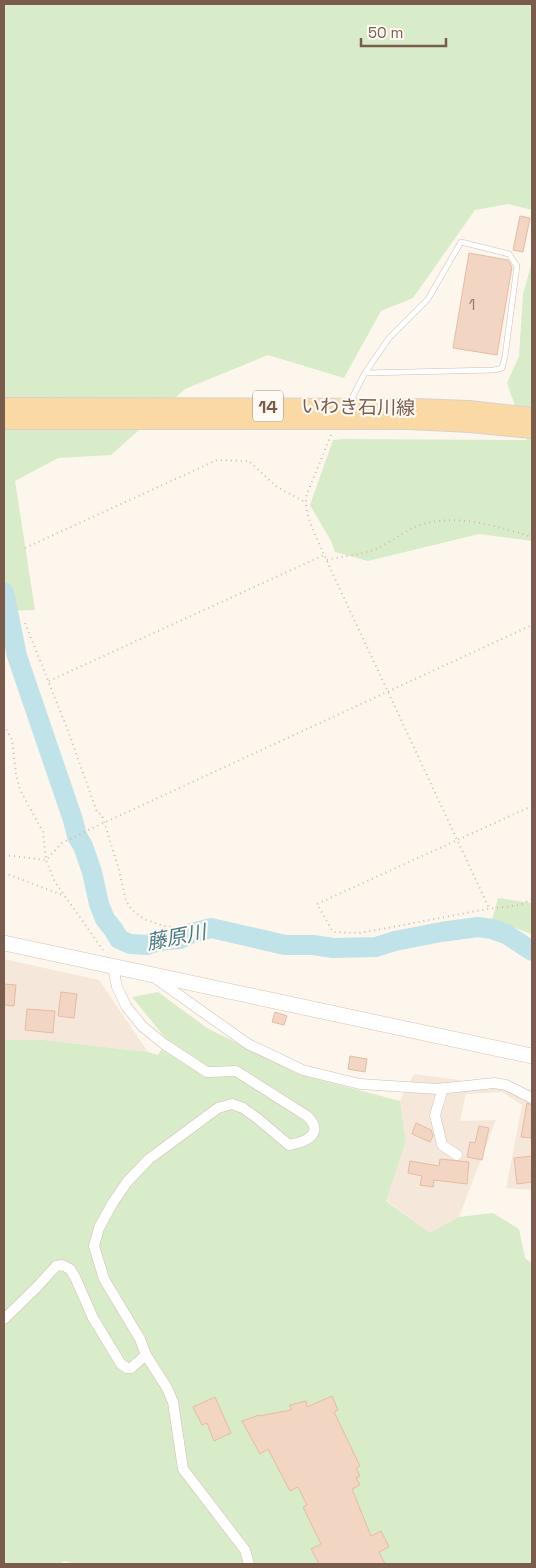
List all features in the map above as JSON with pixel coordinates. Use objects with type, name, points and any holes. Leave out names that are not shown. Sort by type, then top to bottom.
[{"type":"main road","name":"いわき石川線","points":[[4,406],[348,406],[469,409],[532,416]]},
{"type":"main road","name":"いわき石川線","points":[[4,421],[337,421],[470,424],[532,430]]},
{"type":"street","points":[[4,943],[532,1056]]},
{"type":"street","points":[[114,967],[117,986],[126,1006],[142,1026],[164,1044],[207,1072],[236,1071],[314,1122],[315,1130],[311,1137],[300,1143],[289,1145],[243,1108],[232,1104],[218,1108],[149,1159],[127,1182],[99,1228],[94,1246],[104,1279],[140,1339],[146,1355],[167,1388],[173,1402],[183,1469],[245,1550],[249,1564]]},
{"type":"street","points":[[152,976],[248,1044],[303,1070],[360,1084],[443,1088],[494,1083],[506,1085],[532,1098]]},
{"type":"street","points":[[443,1088],[435,1115],[442,1145],[457,1155]]},
{"type":"street","points":[[4,1319],[56,1266],[62,1265],[70,1268],[75,1276],[92,1318],[121,1364],[131,1368],[146,1355]]},
{"type":"lane","points":[[348,406],[365,373],[388,338],[428,299],[461,242],[509,254],[518,266],[502,368],[494,370],[365,373]]},
{"type":"path","points":[[337,421],[305,502],[306,510],[324,555],[489,908]]},
{"type":"path","points":[[24,548],[217,460],[249,461],[277,487],[305,502]]},
{"type":"path","points":[[327,560],[377,548],[406,531],[423,524],[441,521],[474,522],[532,537]]},
{"type":"path","points":[[48,682],[324,555]]},
{"type":"path","points":[[24,623],[67,728],[96,812],[102,815],[126,902],[132,910],[144,919],[163,926],[175,927],[190,924]]},
{"type":"path","points":[[46,860],[62,843],[97,826],[532,625]]},
{"type":"path","points":[[4,725],[14,747],[17,780],[20,790],[43,832],[46,860],[55,882],[114,967]]},
{"type":"path","points":[[532,806],[317,904],[333,932],[360,933],[487,909],[520,905],[532,899]]},
{"type":"path","points":[[4,855],[46,860]]},
{"type":"path","points":[[4,873],[64,896]]},
{"type":"shaded area","points":[[4,959],[99,980],[148,1052],[44,1040],[4,1040]]},
{"type":"shaded area","points":[[414,1074],[532,1090],[532,1190],[506,1188],[522,1105],[502,1092],[466,1094],[460,1121],[496,1120],[459,1217],[431,1234],[386,1200],[406,1141],[400,1101]]},
{"type":"green space","points":[[4,4],[532,4],[532,210],[508,204],[475,210],[413,298],[381,311],[344,378],[268,355],[185,389],[111,455],[58,458],[15,481],[35,610],[4,611]]},
{"type":"green space","points":[[532,262],[532,541],[479,534],[368,561],[335,552],[331,541],[310,505],[333,440],[527,440],[507,383],[519,356],[523,294]]},
{"type":"green space","points":[[498,898],[532,903],[532,935],[492,920]]},
{"type":"green space","points":[[158,992],[207,1028],[298,1074],[400,1101],[406,1141],[386,1201],[430,1233],[459,1217],[493,1213],[519,1229],[525,1258],[532,1263],[532,1564],[75,1564],[65,1561],[58,1564],[4,1564],[4,1040],[44,1040],[148,1052],[158,1055],[167,1040],[132,997]]},
{"type":"building","points":[[520,216],[530,218],[523,252],[513,250]]},
{"type":"building","points":[[469,253],[508,260],[512,267],[497,355],[453,348]]},
{"type":"building","points":[[4,984],[16,985],[14,1006],[4,1005]]},
{"type":"building","points":[[61,992],[77,994],[74,1018],[58,1016]]},
{"type":"building","points":[[27,1009],[55,1011],[53,1033],[25,1030]]},
{"type":"building","points":[[275,1012],[287,1016],[284,1025],[272,1022]]},
{"type":"building","points":[[350,1056],[367,1059],[365,1072],[348,1069]]},
{"type":"building","points":[[527,1103],[532,1105],[531,1138],[521,1137]]},
{"type":"building","points":[[416,1123],[431,1130],[433,1136],[430,1142],[412,1134]]},
{"type":"building","points":[[479,1126],[489,1128],[482,1160],[467,1157],[470,1142],[475,1143]]},
{"type":"building","points":[[532,1156],[532,1182],[517,1184],[514,1158]]},
{"type":"building","points":[[440,1159],[469,1162],[467,1184],[434,1180],[433,1187],[420,1185],[422,1176],[408,1173],[410,1161],[439,1166]]},
{"type":"building","points":[[332,1396],[338,1410],[334,1412],[360,1466],[356,1468],[360,1476],[356,1478],[360,1485],[352,1489],[371,1536],[381,1531],[389,1547],[379,1552],[385,1564],[319,1564],[311,1549],[321,1544],[303,1507],[307,1505],[298,1487],[290,1491],[268,1449],[260,1454],[242,1421],[259,1415],[291,1410],[290,1405],[306,1401],[307,1407]]},
{"type":"building","points":[[215,1397],[231,1433],[214,1441],[207,1423],[202,1425],[193,1407]]},
{"type":"waterway","name":"藤原川","points":[[4,592],[17,656],[77,836],[83,846],[92,872],[99,904],[105,919],[119,939],[130,944],[147,945],[158,941],[180,939],[192,933],[211,928],[285,945],[313,945],[333,948],[376,947],[395,941],[478,927],[506,934],[532,951]]}]
